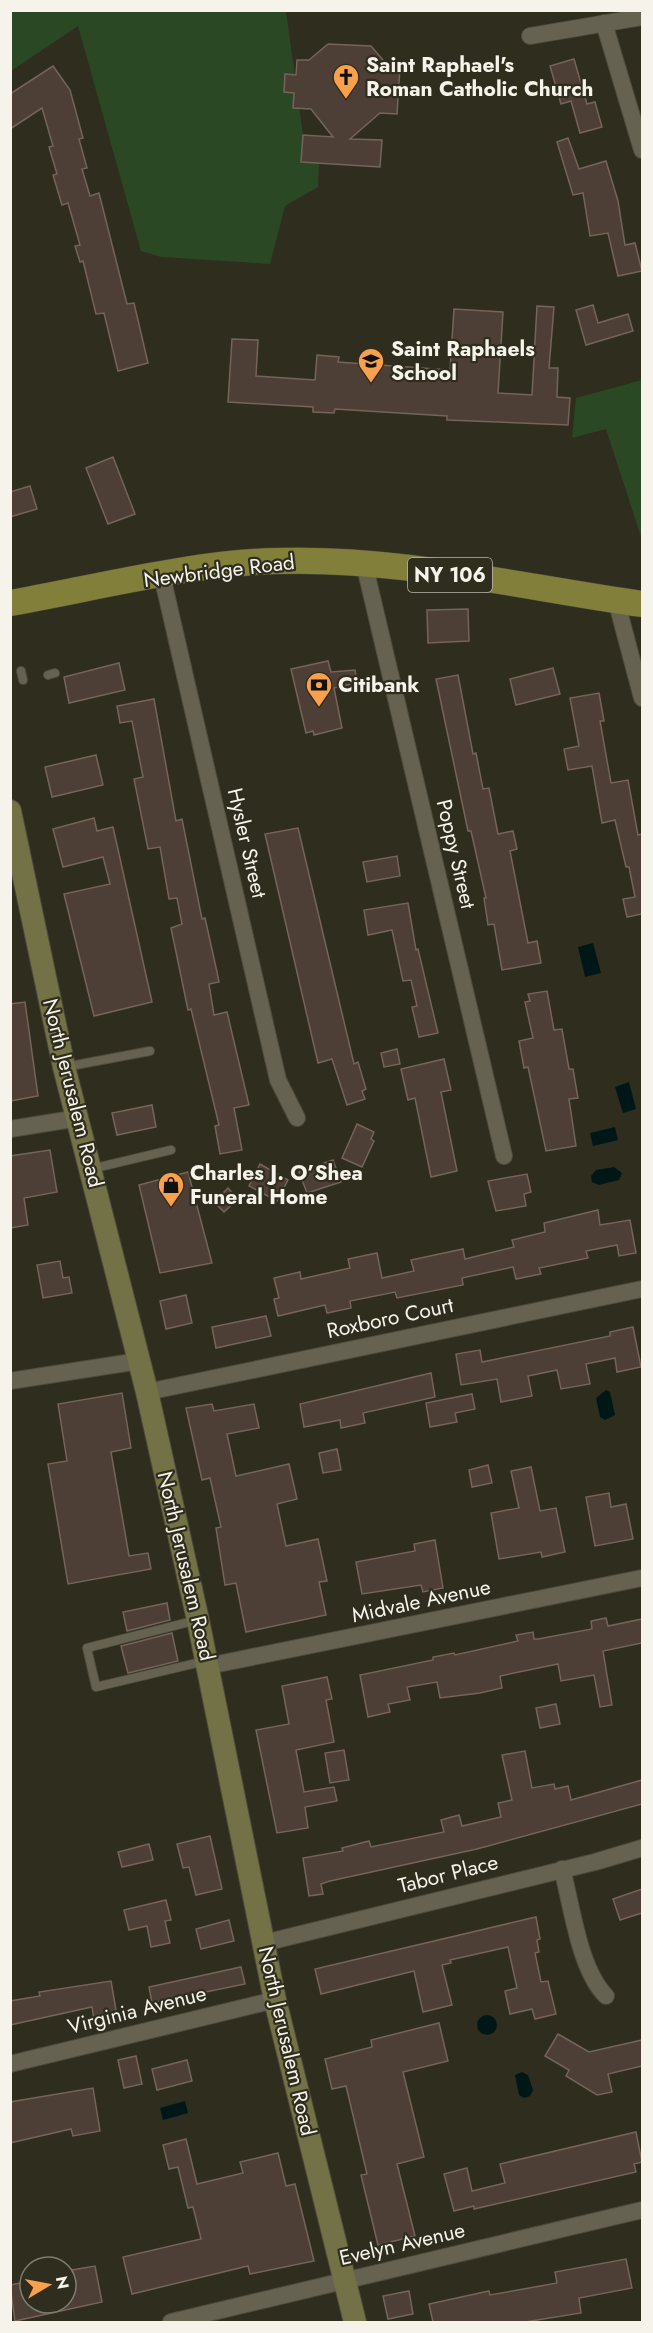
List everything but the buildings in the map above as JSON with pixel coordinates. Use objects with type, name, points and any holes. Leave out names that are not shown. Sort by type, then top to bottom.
[{"type":"main road","name":"Newbridge Road","points":[[10,603],[162,576],[274,561],[364,563],[642,604]]},
{"type":"main road","name":"North Jerusalem Road","points":[[10,811],[18,875],[64,1067],[79,1118],[90,1170],[147,1392],[198,1620],[274,2000],[355,2322]]},
{"type":"street","points":[[530,36],[642,17]]},
{"type":"street","points":[[604,23],[642,150]]},
{"type":"street","name":"Poppy Street","points":[[364,563],[504,1156]]},
{"type":"street","name":"Hysler Street","points":[[162,576],[278,1080],[297,1118]]},
{"type":"street","points":[[616,600],[642,698]]},
{"type":"street","points":[[10,1129],[79,1118]]},
{"type":"street","name":"Roxboro Court","points":[[147,1392],[642,1289]]},
{"type":"street","points":[[10,1381],[139,1361]]},
{"type":"street","name":"Midvale Avenue","points":[[207,1663],[642,1578]]},
{"type":"street","name":"Tabor Place","points":[[264,1942],[642,1848]]},
{"type":"street","points":[[562,1869],[586,1963],[597,1986],[606,1996]]},
{"type":"street","name":"Virginia Avenue","points":[[10,2064],[274,2000]]},
{"type":"street","name":"Evelyn Avenue","points":[[171,2322],[642,2210]]},
{"type":"lane","points":[[64,1067],[150,1051]]},
{"type":"lane","points":[[90,1170],[171,1150]]},
{"type":"lane","points":[[198,1620],[87,1648],[96,1687],[207,1663]]},
{"type":"green space","points":[[11,11],[286,11],[303,135],[301,162],[319,163],[318,187],[285,206],[270,264],[161,257],[141,251],[78,26],[11,71]]},
{"type":"green space","points":[[642,380],[642,540],[606,429],[572,438],[576,398]]},
{"type":"shaded area","points":[[593,943],[601,973],[585,977],[578,947]]},
{"type":"shaded area","points":[[629,1082],[636,1109],[623,1113],[615,1087]]},
{"type":"shaded area","points":[[615,1127],[618,1140],[593,1146],[590,1133]]},
{"type":"shaded area","points":[[614,1167],[622,1173],[619,1180],[599,1185],[592,1182],[591,1176],[596,1170]]},
{"type":"shaded area","points":[[606,1390],[610,1392],[615,1415],[605,1420],[600,1417],[596,1398]]},
{"type":"shaded area","points":[[487,2015],[494,2018],[497,2025],[494,2032],[487,2035],[480,2032],[477,2025],[480,2018]]},
{"type":"shaded area","points":[[522,2072],[528,2075],[533,2090],[530,2096],[524,2098],[519,2095],[515,2075]]},
{"type":"shaded area","points":[[185,2101],[188,2113],[163,2120],[160,2108]]},
{"type":"place","name":"Saint Raphael's Roman Catholic Church","points":[[346,100]]},
{"type":"place","name":"Saint Raphaels School","points":[[371,384]]},
{"type":"place","name":"Citibank","points":[[319,708]]},
{"type":"place","name":"Charles J. O’Shea Funeral Home","points":[[171,1208]]}]
